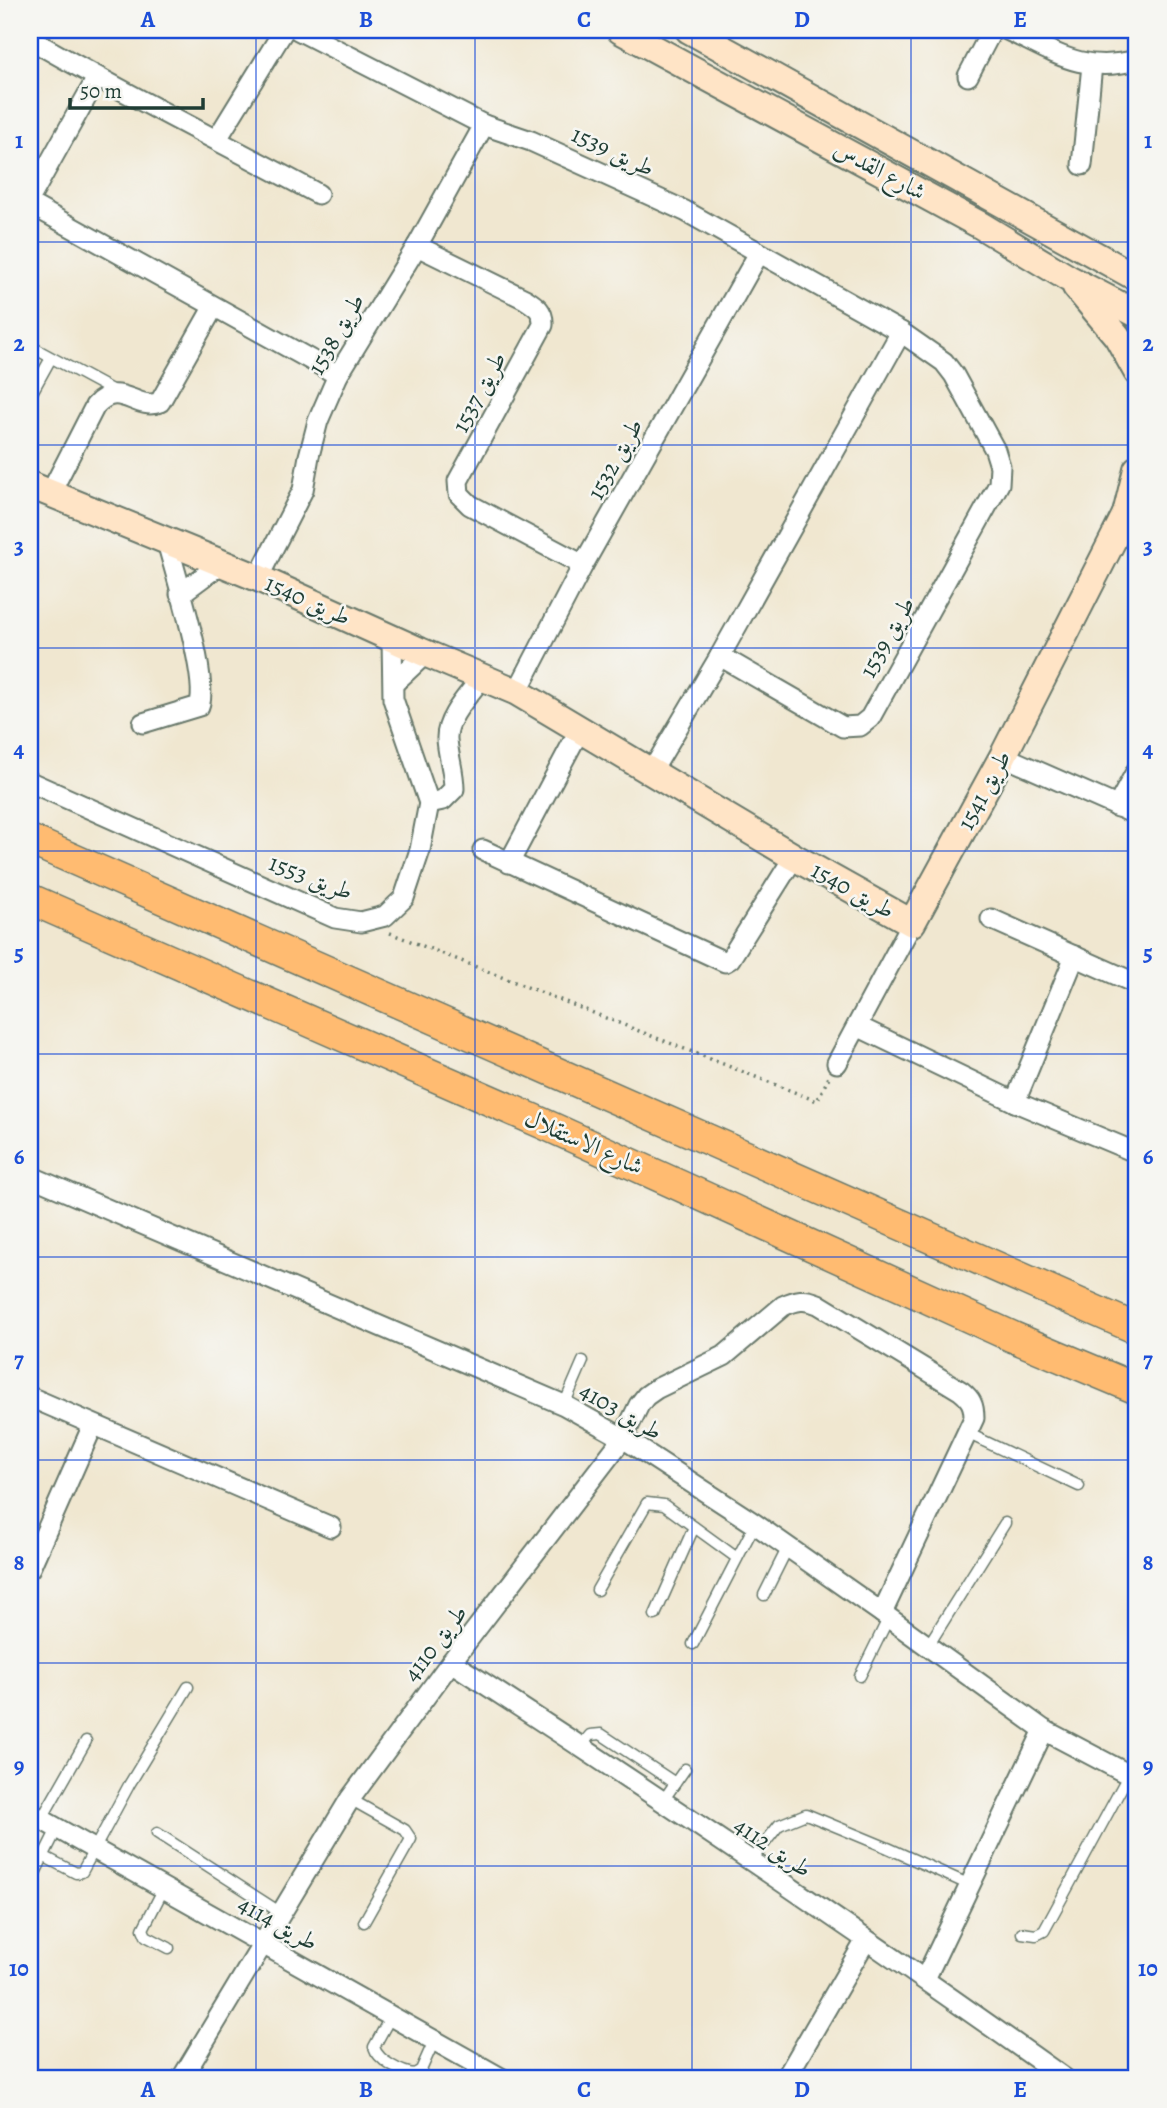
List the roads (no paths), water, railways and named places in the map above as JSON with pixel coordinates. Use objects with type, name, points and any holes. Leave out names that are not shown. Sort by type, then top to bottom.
[{"type":"main road","points":[[30,840],[1137,1329]]},
{"type":"main road","name":"شارع الاستقلال","points":[[30,899],[544,1124],[1013,1337],[1137,1389]]},
{"type":"street","points":[[217,139],[284,30]]},
{"type":"street","name":"طريق 1539","points":[[298,30],[484,125],[531,141],[685,211],[901,332],[944,362],[954,375],[995,450],[1000,466],[999,484],[870,718],[860,726],[843,727],[720,656]]},
{"type":"street","name":"شارع القدس","points":[[620,30],[980,225],[1068,278],[1137,314]]},
{"type":"street","name":"شارع القدس","points":[[689,30],[1137,278]]},
{"type":"street","points":[[968,76],[992,30]]},
{"type":"street","points":[[1018,32],[1066,58],[1092,65],[1113,65],[1137,60]]},
{"type":"street","points":[[30,39],[97,78],[318,194]]},
{"type":"street","points":[[1082,165],[1092,65]]},
{"type":"street","points":[[30,198],[97,78]]},
{"type":"street","name":"طريق 1538","points":[[258,578],[303,490],[318,421],[338,375],[417,246],[484,125]]},
{"type":"street","points":[[30,204],[338,375]]},
{"type":"street","name":"طريق 1537","points":[[417,246],[525,299],[544,316],[543,325],[458,481],[459,494],[470,505],[583,565]]},
{"type":"street","points":[[1086,248],[1137,263]]},
{"type":"street","name":"طريق 1532","points":[[517,692],[583,565],[759,253]]},
{"type":"street","points":[[1068,278],[1117,336],[1137,372]]},
{"type":"street","points":[[40,489],[95,406],[108,395],[117,394],[151,404],[160,402],[213,308]]},
{"type":"street","points":[[652,771],[720,656],[901,332]]},
{"type":"street","name":"طريق 1541","points":[[837,1063],[1003,755],[1132,506],[1137,469]]},
{"type":"street","name":"طريق 1540","points":[[40,489],[166,538],[517,692],[794,858],[912,923]]},
{"type":"street","points":[[143,723],[199,706],[201,701],[193,638],[166,538]]},
{"type":"street","points":[[180,594],[222,563]]},
{"type":"street","name":"طريق 1553","points":[[30,782],[335,918],[361,922],[385,916],[404,898],[420,850],[429,803],[393,699],[392,638]]},
{"type":"street","points":[[394,683],[426,653]]},
{"type":"street","points":[[429,803],[443,800],[454,789],[454,773],[447,738],[449,724],[482,677]]},
{"type":"street","points":[[509,863],[579,731]]},
{"type":"street","points":[[1003,755],[1137,815]]},
{"type":"street","points":[[1117,807],[1137,771]]},
{"type":"street","name":"طريق 1540","points":[[483,850],[725,962],[730,959],[794,858]]},
{"type":"street","points":[[991,919],[1137,984]]},
{"type":"street","points":[[1015,1102],[1075,956]]},
{"type":"street","points":[[858,1026],[1015,1102],[1137,1153]]},
{"type":"street","name":"طريق 4103","points":[[30,1176],[564,1405],[623,1438],[755,1524],[1044,1730],[1133,1777]]},
{"type":"street","name":"طريق 4110","points":[[182,2078],[350,1799],[623,1438],[646,1396],[724,1356],[783,1306],[808,1299],[970,1398],[974,1407],[974,1418],[967,1433]]},
{"type":"street","points":[[30,1397],[331,1527]]},
{"type":"street","points":[[30,1568],[93,1425]]},
{"type":"street","points":[[886,1615],[967,1433]]},
{"type":"street","name":"طريق 4112","points":[[451,1662],[581,1746],[925,1979],[1064,2078]]},
{"type":"street","points":[[925,1979],[1044,1730]]},
{"type":"street","name":"طريق 4114","points":[[43,1820],[435,2041],[473,2071],[501,2078]]},
{"type":"street","points":[[786,2078],[866,1940]]},
{"type":"lane","points":[[30,346],[117,394]]},
{"type":"lane","points":[[30,396],[51,358]]},
{"type":"lane","points":[[564,1405],[583,1361]]},
{"type":"lane","points":[[967,1433],[1079,1486]]},
{"type":"lane","points":[[597,1590],[647,1503],[664,1505],[737,1558]]},
{"type":"lane","points":[[928,1646],[1005,1523]]},
{"type":"lane","points":[[693,1644],[755,1524]]},
{"type":"lane","points":[[655,1615],[694,1527]]},
{"type":"lane","points":[[764,1595],[788,1547]]},
{"type":"lane","points":[[860,1676],[886,1615]]},
{"type":"lane","points":[[43,1856],[78,1873],[83,1870],[188,1688]]},
{"type":"lane","points":[[581,1746],[590,1735],[601,1734],[675,1783]]},
{"type":"lane","points":[[30,1883],[43,1856],[43,1820],[86,1741]]},
{"type":"lane","points":[[662,1802],[685,1769]]},
{"type":"lane","points":[[1023,1933],[1036,1935],[1044,1931],[1133,1777]]},
{"type":"lane","points":[[350,1799],[405,1830],[411,1839],[364,1922]]},
{"type":"lane","points":[[750,1862],[779,1825],[806,1814],[970,1885]]},
{"type":"lane","points":[[157,1833],[281,1913]]},
{"type":"lane","points":[[164,1888],[143,1932],[169,1948]]},
{"type":"lane","points":[[391,2016],[374,2047],[380,2057],[408,2073],[415,2074],[421,2070],[435,2041]]}]
